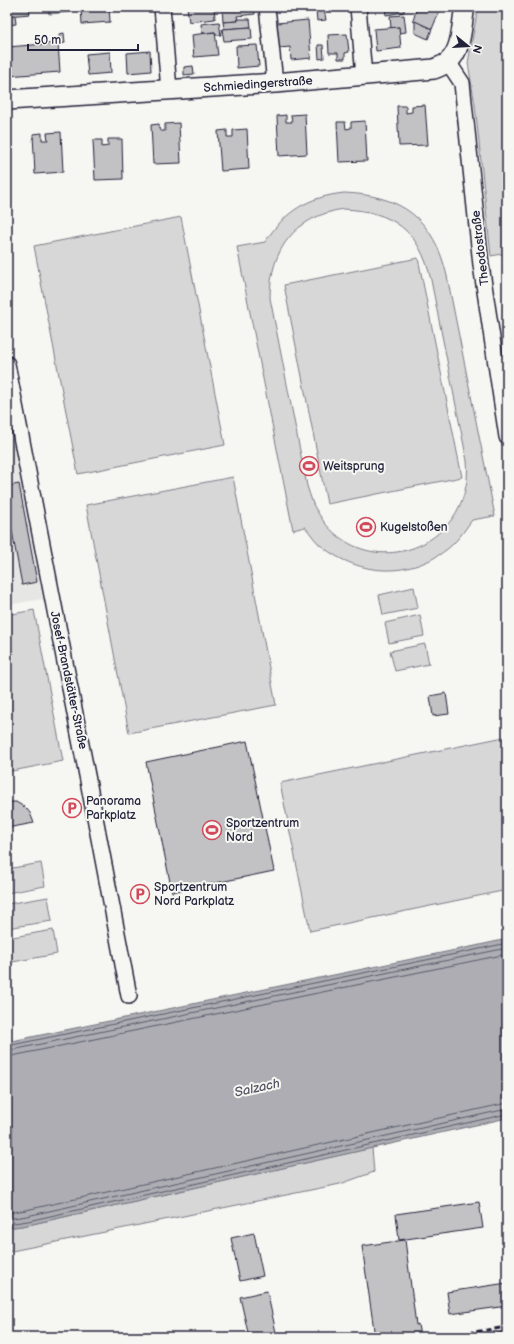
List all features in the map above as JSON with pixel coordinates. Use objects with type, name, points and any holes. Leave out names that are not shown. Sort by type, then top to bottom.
[{"type":"street","points":[[162,7],[169,90]]},
{"type":"street","points":[[267,7],[275,83]]},
{"type":"street","points":[[358,7],[364,76]]},
{"type":"street","points":[[448,62],[456,51],[461,35],[464,7]]},
{"type":"street","name":"Schmiedingerstraße","points":[[7,100],[364,76],[434,69],[448,62]]},
{"type":"street","name":"Theodostraße","points":[[448,62],[462,83],[482,265],[507,437]]},
{"type":"street","name":"Josef-Brandstätter-Straße","points":[[7,364],[130,996]]},
{"type":"shaded area","points":[[480,7],[507,7],[507,253],[491,256],[475,105],[468,63],[477,13]]},
{"type":"shaded area","points":[[344,193],[365,195],[383,199],[399,205],[412,214],[424,225],[434,239],[447,276],[495,516],[472,520],[450,547],[431,560],[415,566],[381,570],[365,567],[349,562],[333,554],[319,544],[305,527],[293,530],[237,247],[265,242],[281,222],[298,207],[319,198]],"holes":[[[343,209],[361,211],[390,219],[402,227],[412,237],[420,249],[426,263],[431,280],[467,461],[465,492],[460,506],[452,519],[438,533],[423,544],[406,550],[388,553],[371,551],[354,546],[338,536],[324,522],[313,504],[307,486],[270,298],[271,280],[275,265],[280,250],[288,238],[311,219],[326,213]]]},
{"type":"shaded area","points":[[181,217],[225,445],[78,474],[34,246]]},
{"type":"shaded area","points":[[418,258],[462,477],[327,504],[284,285]]},
{"type":"shaded area","points":[[7,410],[43,599],[7,605]]},
{"type":"shaded area","points":[[233,477],[276,705],[129,733],[86,505]]},
{"type":"shaded area","points":[[414,587],[418,608],[383,615],[379,595]]},
{"type":"shaded area","points":[[34,610],[63,761],[7,772],[7,615]]},
{"type":"shaded area","points":[[420,615],[424,636],[389,643],[385,623]]},
{"type":"shaded area","points":[[425,644],[429,664],[395,671],[390,651]]},
{"type":"shaded area","points":[[504,737],[507,750],[507,890],[310,931],[280,783]]},
{"type":"shaded area","points":[[41,863],[45,886],[7,893],[7,869]]},
{"type":"shaded area","points":[[48,897],[52,921],[7,928],[7,904]]},
{"type":"shaded area","points":[[53,930],[57,954],[7,963],[7,938]]},
{"type":"shaded area","points":[[372,1148],[374,1172],[340,1184],[7,1252],[7,1228],[28,1225]]},
{"type":"water","points":[[48,7],[71,7],[71,12],[49,14]]},
{"type":"water","name":"Salzach","points":[[507,939],[507,1118],[28,1225],[7,1228],[7,1042]]},
{"type":"building","points":[[7,7],[29,7],[30,14],[7,16]]},
{"type":"building","points":[[81,7],[109,7],[110,22],[82,24]]},
{"type":"building","points":[[187,7],[214,7],[215,19],[189,22]]},
{"type":"building","points":[[222,7],[254,7],[255,14],[237,16],[238,21],[223,22]]},
{"type":"building","points":[[279,7],[298,7],[298,9],[279,10]]},
{"type":"building","points":[[326,7],[345,7],[345,9],[326,10]]},
{"type":"building","points":[[385,7],[404,7],[404,12],[386,15]]},
{"type":"building","points":[[417,7],[441,7],[432,29],[413,21]]},
{"type":"building","points":[[324,9],[326,20],[317,21],[316,10]]},
{"type":"building","points":[[15,15],[16,24],[7,25],[7,16]]},
{"type":"building","points":[[404,15],[406,32],[399,33],[399,27],[391,28],[390,16]]},
{"type":"building","points":[[238,19],[250,19],[251,27],[224,29],[223,22],[238,21]]},
{"type":"building","points":[[308,20],[311,58],[291,60],[290,47],[279,48],[277,23]]},
{"type":"building","points":[[415,21],[432,29],[428,39],[415,33]]},
{"type":"building","points":[[219,22],[221,35],[216,35],[215,32],[202,33],[201,24]]},
{"type":"building","points":[[251,27],[252,39],[224,41],[222,29]]},
{"type":"building","points":[[399,27],[401,48],[376,51],[374,29]]},
{"type":"building","points":[[215,32],[218,55],[194,57],[192,35]]},
{"type":"building","points":[[64,33],[65,43],[60,44],[59,34]]},
{"type":"building","points":[[347,34],[349,52],[345,53],[345,59],[338,59],[338,53],[329,53],[328,35]]},
{"type":"building","points":[[58,43],[60,72],[7,76],[7,47]]},
{"type":"building","points":[[257,45],[259,66],[237,68],[236,46]]},
{"type":"building","points":[[318,45],[323,45],[324,58],[319,59]]},
{"type":"building","points":[[150,51],[151,71],[128,73],[127,53]]},
{"type":"building","points":[[110,52],[111,73],[88,75],[86,54]]},
{"type":"building","points":[[193,66],[194,74],[184,75],[184,67]]},
{"type":"building","points":[[425,105],[428,145],[399,146],[397,106],[406,106],[406,113],[412,112],[412,106]]},
{"type":"building","points":[[305,114],[307,154],[279,156],[277,116],[286,115],[286,122],[292,122],[291,115]]},
{"type":"building","points":[[365,121],[367,161],[339,162],[337,122],[345,122],[346,129],[351,128],[351,122]]},
{"type":"building","points":[[179,123],[181,163],[153,164],[151,125],[159,124],[160,131],[165,131],[165,124]]},
{"type":"building","points":[[247,129],[249,169],[221,171],[218,131],[227,130],[227,137],[233,137],[233,130]]},
{"type":"building","points":[[61,132],[63,172],[35,174],[33,134],[42,133],[42,140],[48,140],[47,133]]},
{"type":"building","points":[[108,139],[122,139],[123,179],[95,180],[93,140],[102,140],[102,147],[108,146]]},
{"type":"building","points":[[19,484],[37,582],[22,585],[7,504],[7,489],[9,486]]},
{"type":"building","points":[[446,693],[449,714],[433,716],[430,696]]},
{"type":"building","name":"Sportzentrum Nord","points":[[247,741],[274,871],[172,892],[146,762]]},
{"type":"building","points":[[7,802],[16,802],[26,808],[34,823],[7,828]]},
{"type":"building","points":[[479,1202],[483,1228],[399,1240],[396,1214]]},
{"type":"building","points":[[254,1233],[263,1276],[240,1281],[231,1238]]},
{"type":"building","points":[[405,1240],[416,1325],[418,1324],[420,1337],[375,1337],[362,1246]]},
{"type":"building","points":[[507,1283],[507,1306],[450,1314],[447,1292]]},
{"type":"building","points":[[267,1291],[277,1337],[249,1337],[240,1297]]},
{"type":"building","points":[[507,1332],[507,1337],[472,1337]]},
{"type":"railway","points":[[441,1337],[507,1327]]},
{"type":"place","name":"Weitsprung","points":[[309,466]]},
{"type":"place","name":"Kugelstoßen","points":[[366,527]]},
{"type":"place","name":"Panorama Parkplatz","points":[[72,808]]},
{"type":"place","name":"Sportzentrum Nord","points":[[212,830]]},
{"type":"place","name":"Sportzentrum Nord Parkplatz","points":[[140,894]]}]
